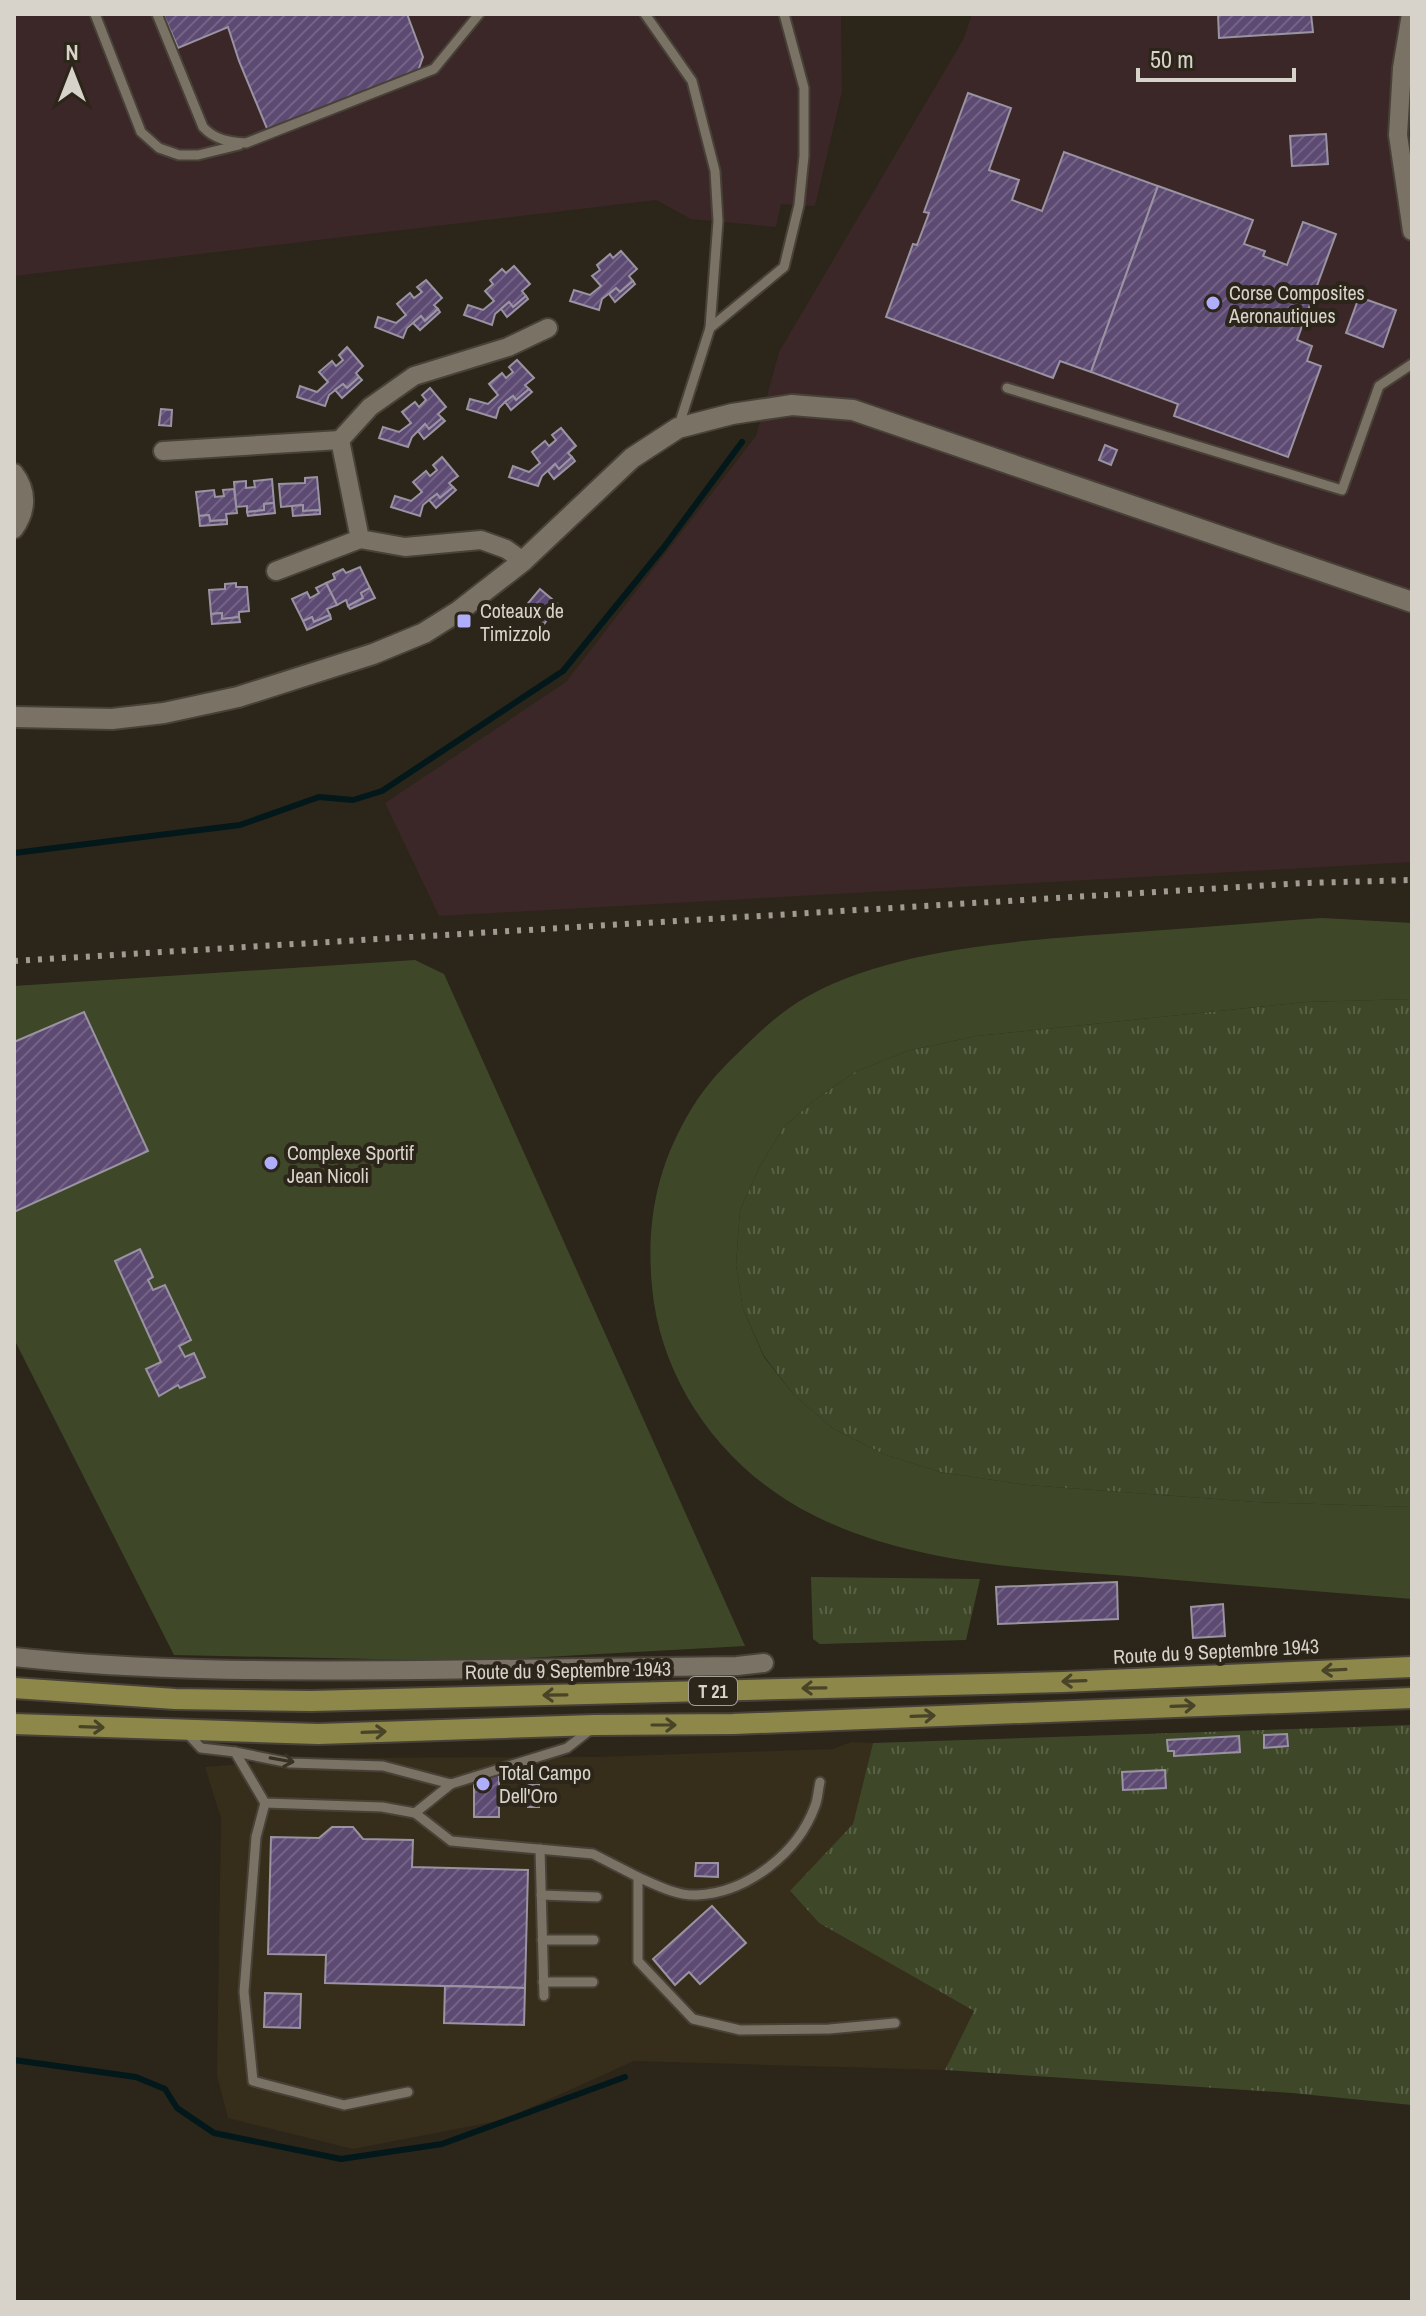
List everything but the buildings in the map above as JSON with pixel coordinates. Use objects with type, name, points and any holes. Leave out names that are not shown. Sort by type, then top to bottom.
[{"type":"main road","points":[[14,717],[112,719],[164,713],[238,697],[373,654],[424,633],[459,611],[523,561],[632,458],[678,428],[732,414],[792,405],[853,410],[1410,601]]},
{"type":"main road","name":"Route du 9 Septembre 1943","points":[[14,1688],[175,1699],[311,1701],[1047,1682],[1412,1667]]},
{"type":"main road","name":"T 21","points":[[14,1724],[318,1734],[733,1724],[1412,1698]]},
{"type":"street","points":[[1411,14],[1402,68],[1398,135],[1412,231]]},
{"type":"street","points":[[163,451],[340,440],[370,407],[414,376],[500,350],[548,328]]},
{"type":"street","points":[[340,440],[360,539]]},
{"type":"street","points":[[14,473],[24,495],[24,507],[14,529]]},
{"type":"street","points":[[276,571],[360,539],[405,547],[481,540],[506,549],[523,561]]},
{"type":"street","points":[[14,1657],[199,1669],[313,1671],[737,1666],[764,1663]]},
{"type":"lane","points":[[95,14],[141,132],[159,148],[179,155],[198,155],[246,143],[434,69],[479,14]]},
{"type":"lane","points":[[157,14],[203,127],[210,135],[228,142],[246,143]]},
{"type":"lane","points":[[645,14],[692,81],[715,171],[718,221],[710,328],[678,428]]},
{"type":"lane","points":[[710,328],[784,267],[796,221],[804,156],[804,88],[784,14]]},
{"type":"lane","points":[[1007,388],[1342,490],[1379,386],[1412,364]]},
{"type":"lane","points":[[415,1813],[451,1784],[567,1748],[595,1725]]},
{"type":"lane","points":[[184,1730],[201,1748],[290,1763],[383,1766],[451,1784]]},
{"type":"lane","points":[[235,1752],[265,1803],[256,1837],[244,1992],[253,2081],[344,2105],[408,2092]]},
{"type":"lane","points":[[265,1803],[382,1807],[415,1813],[451,1841],[593,1854],[664,1889],[694,1895],[723,1891],[758,1875],[783,1855],[804,1829],[816,1804],[820,1782]]},
{"type":"lane","points":[[540,1849],[544,1996]]},
{"type":"lane","points":[[638,1877],[638,1961],[693,2019],[740,2030],[829,2029],[895,2023]]},
{"type":"lane","points":[[541,1895],[597,1897]]},
{"type":"lane","points":[[542,1940],[594,1940]]},
{"type":"lane","points":[[543,1982],[593,1982]]},
{"type":"shaded area","points":[[14,14],[841,14],[842,91],[815,206],[781,204],[776,227],[691,219],[656,200],[14,276]]},
{"type":"shaded area","points":[[972,14],[1412,14],[1412,862],[439,916],[385,803],[566,682],[756,436],[779,352],[964,38]]},
{"type":"shaded area","points":[[851,1742],[873,1743],[853,1824],[790,1892],[819,1923],[974,2011],[945,2070],[634,2061],[503,2120],[353,2149],[228,2118],[217,2075],[221,1818],[205,1767],[313,1758],[596,1757],[833,1749]]},
{"type":"green space","points":[[1322,918],[1412,923],[1412,999],[1306,1002],[976,1036],[907,1051],[855,1072],[813,1101],[783,1128],[760,1166],[740,1210],[736,1265],[743,1309],[764,1357],[794,1395],[832,1428],[883,1454],[940,1472],[1027,1485],[1256,1502],[1412,1507],[1412,1599],[1048,1570],[929,1554],[852,1532],[815,1516],[783,1498],[727,1451],[684,1392],[658,1324],[652,1287],[653,1216],[662,1172],[692,1108],[718,1073],[766,1026],[798,1002],[831,984],[868,970],[949,951],[1032,940]]},
{"type":"green space","name":"Complexe Sportif Jean Nicoli","points":[[415,960],[444,974],[745,1646],[472,1661],[174,1655],[14,1339],[14,986]]},
{"type":"green space","points":[[1412,999],[1412,1507],[1256,1502],[1027,1485],[940,1472],[883,1454],[832,1428],[794,1395],[764,1356],[743,1309],[736,1265],[740,1210],[760,1166],[783,1128],[813,1101],[855,1072],[907,1051],[976,1036],[1306,1002]]},
{"type":"green space","points":[[811,1577],[980,1579],[966,1640],[820,1644],[813,1639]]},
{"type":"green space","points":[[1412,1725],[1412,2105],[1292,2093],[945,2070],[974,2011],[819,1923],[790,1891],[853,1824],[873,1743]]},
{"type":"waterway","points":[[14,853],[240,825],[319,797],[353,800],[382,791],[563,671],[664,547],[742,442]]},
{"type":"waterway","points":[[14,2060],[136,2077],[165,2089],[177,2108],[214,2133],[341,2159],[442,2144],[625,2077]]},
{"type":"railway","points":[[14,961],[1305,883],[1412,880]]},
{"type":"place","name":"Corse Composites Aeronautiques","points":[[1213,303]]},
{"type":"place","name":"Coteaux de Timizzolo","points":[[464,621]]},
{"type":"place","name":"Complexe Sportif Jean Nicoli","points":[[271,1163]]},
{"type":"place","name":"Total Campo Dell'Oro","points":[[483,1784]]}]
